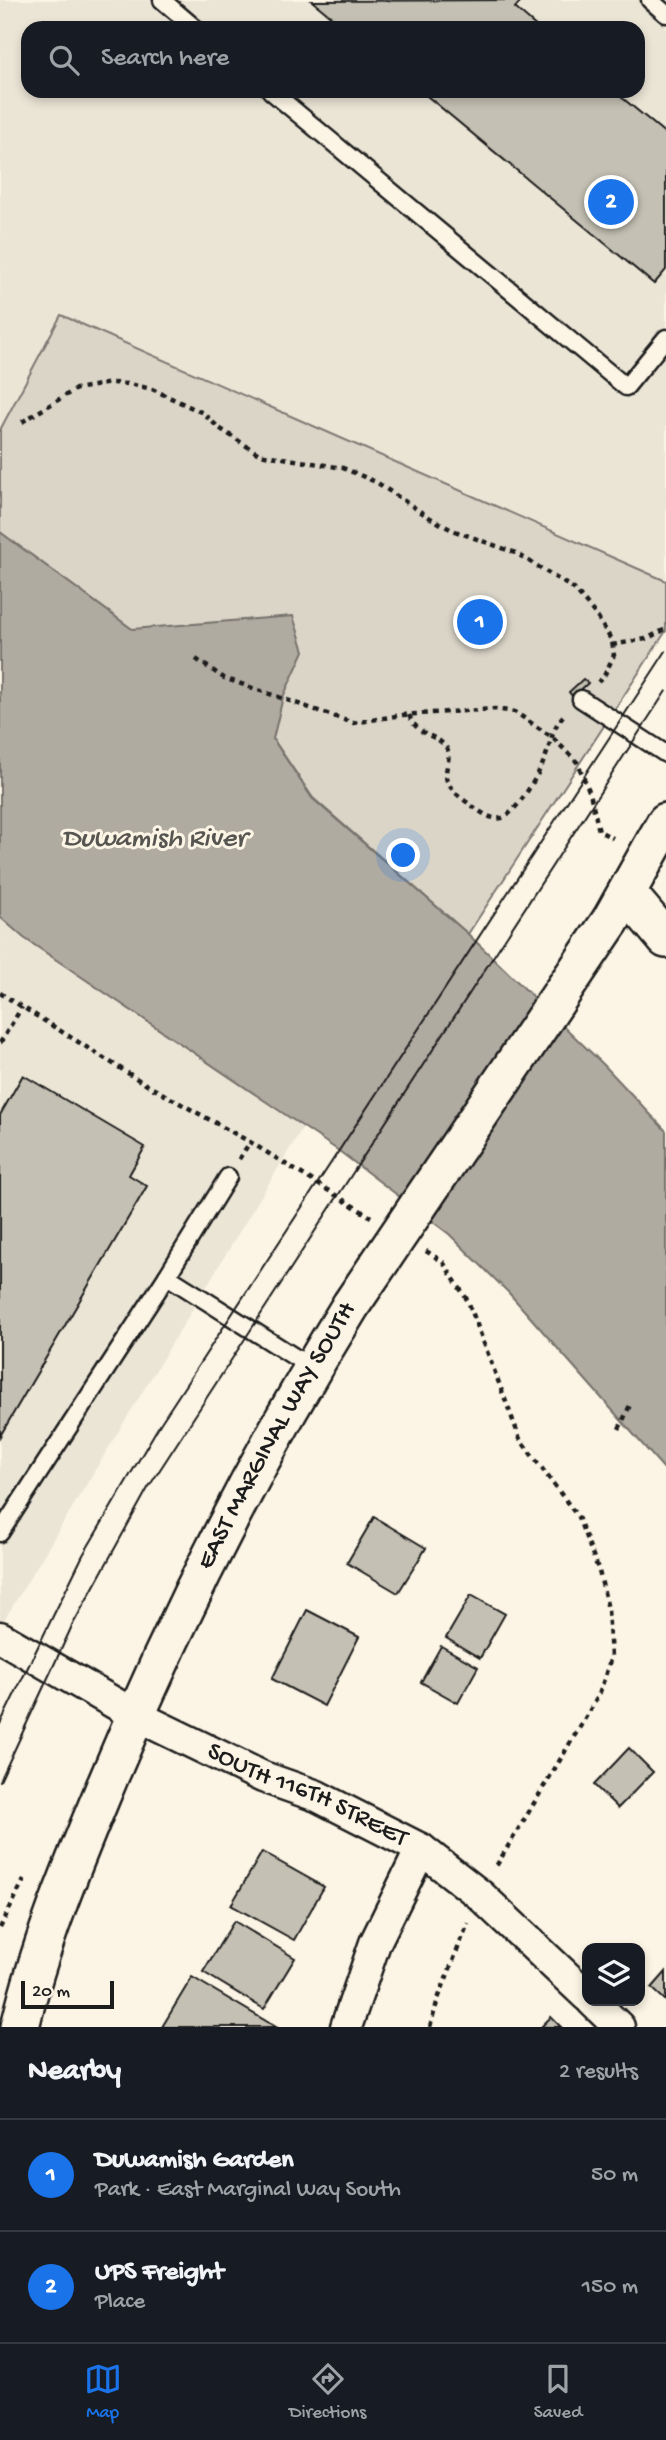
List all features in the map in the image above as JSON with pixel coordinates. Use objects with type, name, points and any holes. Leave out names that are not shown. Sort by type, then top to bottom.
[{"type":"street","name":"EAST MARGINAL WAY SOUTH","points":[[20,2027],[56,1905],[135,1715],[232,1512],[312,1368],[351,1305],[619,907],[666,822]]},
{"type":"street","points":[[619,907],[666,939]]},
{"type":"street","name":"SOUTH 116TH STREET","points":[[0,1637],[135,1715],[263,1777],[317,1797],[421,1849],[480,1895],[582,1991]]},
{"type":"street","points":[[346,2027],[375,1943],[421,1849]]},
{"type":"street","points":[[597,2006],[619,2027]]},
{"type":"lane","points":[[162,0],[187,21]]},
{"type":"lane","points":[[650,0],[666,14]]},
{"type":"lane","points":[[279,98],[626,387],[666,338]]},
{"type":"lane","points":[[581,699],[666,754]]},
{"type":"lane","points":[[0,1533],[228,1177]]},
{"type":"lane","points":[[167,1276],[312,1368]]},
{"type":"path","points":[[22,422],[76,389],[111,383],[152,389],[203,413],[219,428],[259,454],[343,468],[376,482],[452,530],[516,554],[574,589],[596,615],[612,641],[614,655],[604,676],[556,723],[543,764],[510,813],[501,818],[487,816],[454,791],[445,771],[449,754],[446,746],[412,725],[409,715]]},
{"type":"path","points":[[612,645],[646,639],[666,629]]},
{"type":"path","points":[[196,659],[224,678],[353,723],[409,715],[495,709],[515,712],[552,737],[577,762],[590,793],[599,831],[613,838]]},
{"type":"path","points":[[0,1043],[22,1007]]},
{"type":"path","points":[[619,1429],[631,1403]]},
{"type":"path","points":[[495,1868],[599,1695]]},
{"type":"path","points":[[0,1928],[24,1880]]},
{"type":"path","points":[[430,2027],[438,1999],[471,1915]]},
{"type":"shaded area","points":[[0,0],[666,0],[666,581],[62,315],[0,430]]},
{"type":"shaded area","points":[[61,315],[666,581],[666,631],[468,934],[313,798],[273,739],[137,629],[132,629],[0,532],[0,430]]},
{"type":"shaded area","points":[[0,917],[24,938],[303,1127],[0,1627]]},
{"type":"water","name":"Duwamish River","points":[[0,532],[132,629],[293,616],[304,651],[283,697],[273,739],[312,798],[468,934],[604,1065],[666,1131],[666,1471],[508,1292],[449,1234],[339,1151],[24,938],[0,917]]},
{"type":"building","points":[[522,0],[515,8],[530,21],[336,21],[312,1]]},
{"type":"building","points":[[429,98],[622,98],[666,134],[666,270],[654,284]]},
{"type":"building","points":[[583,679],[588,683],[573,697],[569,692]]},
{"type":"building","points":[[23,1075],[145,1147],[129,1175],[147,1186],[0,1436],[0,1115]]},
{"type":"building","points":[[374,1517],[426,1548],[398,1593],[347,1563]]},
{"type":"building","points":[[471,1595],[505,1614],[480,1658],[446,1638]]},
{"type":"building","points":[[307,1610],[359,1637],[324,1706],[272,1679]]},
{"type":"building","points":[[441,1646],[478,1667],[458,1703],[421,1682]]},
{"type":"building","points":[[629,1748],[653,1772],[618,1808],[594,1785]]},
{"type":"building","points":[[262,1852],[324,1887],[294,1940],[231,1905]]},
{"type":"building","points":[[234,1921],[295,1958],[264,2009],[203,1972]]},
{"type":"building","points":[[666,1972],[666,2001],[652,1988]]},
{"type":"building","points":[[192,1977],[276,2027],[162,2027]]},
{"type":"building","points":[[551,2017],[561,2027],[541,2027]]},
{"type":"tram line","points":[[0,1724],[83,1555],[160,1424],[666,651]]},
{"type":"tram line","points":[[0,1781],[72,1626],[148,1488],[666,691]]},
{"type":"place","name":"UPS Freight","points":[[611,202]]},
{"type":"place","name":"Duwamish Garden","points":[[480,622]]}]
